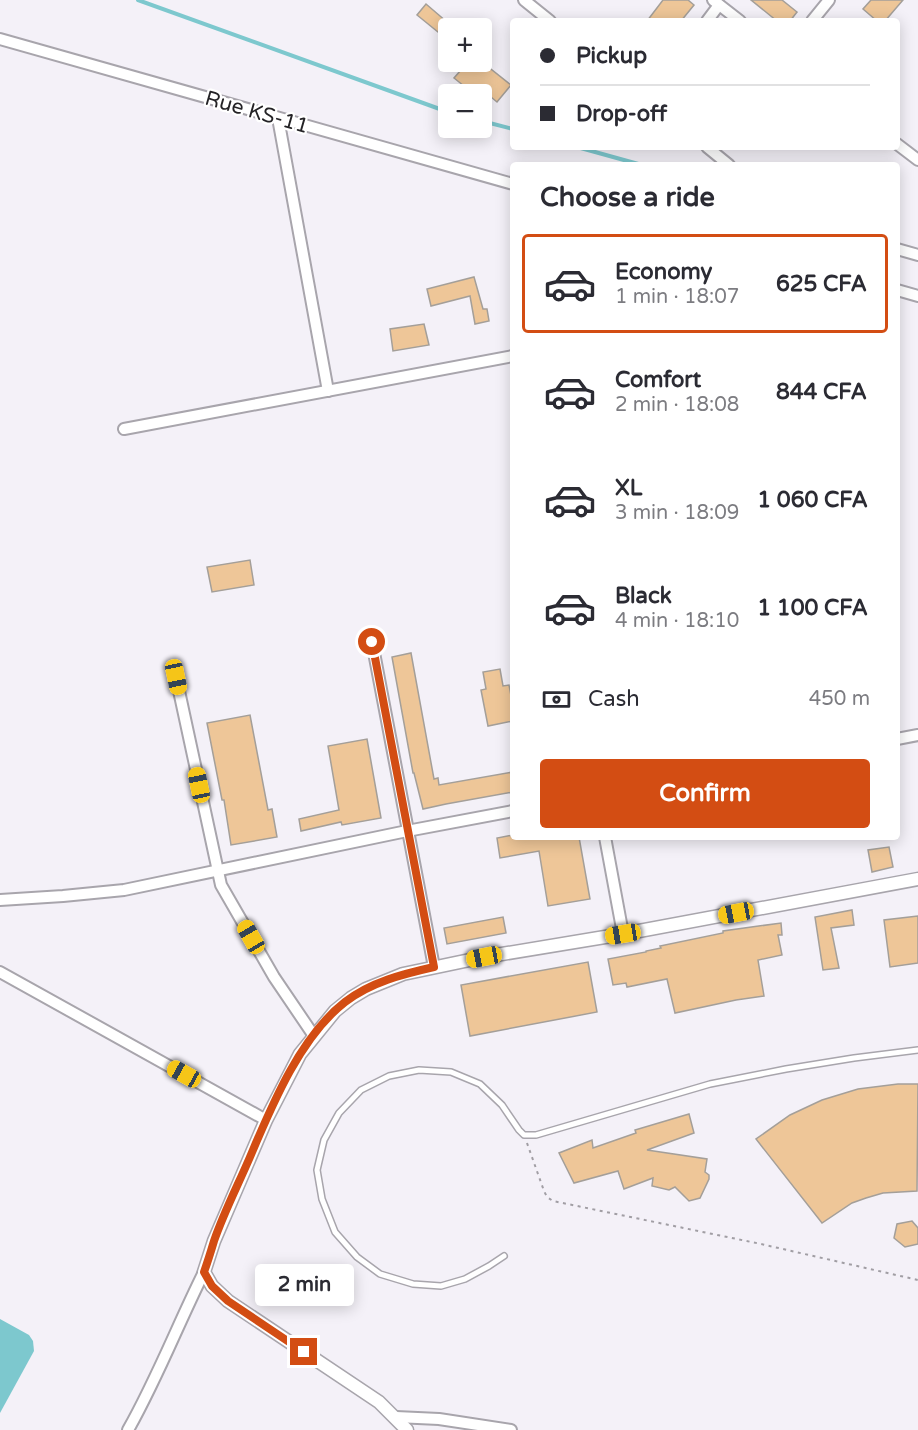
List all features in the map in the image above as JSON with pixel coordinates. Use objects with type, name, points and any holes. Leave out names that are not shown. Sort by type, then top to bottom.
[{"type":"street","points":[[524,0],[546,18]]},
{"type":"street","points":[[814,18],[829,0]]},
{"type":"street","points":[[708,18],[716,3],[736,18]]},
{"type":"street","name":"Rue KS-11","points":[[0,39],[510,183]]},
{"type":"street","points":[[278,118],[328,391]]},
{"type":"street","points":[[900,146],[918,160]]},
{"type":"street","points":[[711,150],[725,162]]},
{"type":"street","points":[[900,250],[918,255]]},
{"type":"street","points":[[900,291],[918,296]]},
{"type":"street","points":[[124,429],[510,357]]},
{"type":"street","points":[[372,642],[434,967]]},
{"type":"street","points":[[176,677],[218,872],[227,896],[274,977],[314,1036]]},
{"type":"street","points":[[900,738],[918,735]]},
{"type":"street","points":[[0,900],[63,897],[124,890],[510,812]]},
{"type":"street","points":[[606,840],[623,934]]},
{"type":"street","points":[[128,1430],[160,1370],[204,1272],[214,1241],[266,1120],[300,1054],[344,1003],[366,989],[403,974],[434,967],[918,879]]},
{"type":"street","points":[[0,972],[266,1120]]},
{"type":"street","points":[[204,1272],[212,1286],[228,1301],[380,1402],[407,1430]]},
{"type":"street","points":[[396,1417],[439,1419],[512,1430]]},
{"type":"lane","points":[[504,1256],[465,1280],[441,1286],[412,1284],[380,1274],[357,1257],[335,1232],[322,1198],[317,1170],[324,1140],[339,1113],[361,1090],[389,1076],[419,1070],[450,1072],[480,1084],[502,1105],[524,1135],[536,1135],[710,1084],[786,1069],[918,1050]]},
{"type":"path","points":[[524,1135],[544,1191],[553,1201],[761,1244],[918,1280]]},
{"type":"water","points":[[0,1319],[29,1335],[33,1341],[34,1351],[0,1413]]},
{"type":"building","points":[[663,0],[688,0],[694,5],[683,18],[649,18]]},
{"type":"building","points":[[751,0],[782,0],[797,12],[792,18],[773,18]]},
{"type":"building","points":[[871,0],[903,0],[888,18],[874,18],[863,9]]},
{"type":"building","points":[[426,4],[442,18],[438,18],[438,32],[417,15]]},
{"type":"building","points":[[492,70],[510,86],[497,102],[492,98],[492,84],[462,84],[454,78],[459,72],[492,72]]},
{"type":"building","points":[[474,277],[483,309],[487,309],[489,321],[475,324],[470,296],[431,306],[427,289]]},
{"type":"building","points":[[424,324],[429,345],[393,351],[390,329]]},
{"type":"building","points":[[250,560],[254,585],[212,592],[207,567]]},
{"type":"building","points":[[411,653],[434,779],[438,778],[439,785],[510,773],[510,793],[423,809],[413,773],[392,657]]},
{"type":"building","points":[[500,669],[503,686],[509,685],[510,722],[488,726],[481,690],[486,689],[483,672]]},
{"type":"building","points":[[250,715],[268,810],[272,809],[277,837],[231,845],[224,800],[222,800],[207,723]]},
{"type":"building","points":[[367,739],[381,818],[342,825],[341,822],[301,831],[299,819],[339,810],[328,746]]},
{"type":"building","points":[[510,836],[510,840],[580,840],[590,899],[548,906],[539,851],[500,858],[497,838]]},
{"type":"building","points":[[889,847],[893,867],[872,872],[868,850]]},
{"type":"building","points":[[852,910],[854,925],[831,928],[839,968],[823,970],[815,917]]},
{"type":"building","points":[[918,916],[918,963],[890,967],[884,920]]},
{"type":"building","points":[[503,917],[506,933],[447,944],[444,928]]},
{"type":"building","points":[[781,923],[782,935],[778,935],[782,955],[758,960],[764,996],[675,1013],[667,979],[627,987],[626,983],[613,985],[608,959],[646,952],[661,948],[660,946],[723,933],[723,931]]},
{"type":"building","points":[[588,962],[597,1012],[470,1036],[461,985]]},
{"type":"building","points":[[918,1084],[917,1191],[883,1193],[866,1198],[852,1203],[822,1223],[756,1139],[790,1115],[822,1100],[858,1089]]},
{"type":"building","points":[[689,1114],[694,1133],[647,1150],[707,1159],[705,1172],[709,1175],[709,1179],[700,1198],[689,1201],[675,1187],[669,1190],[652,1186],[653,1178],[624,1189],[618,1171],[574,1183],[559,1153],[592,1140],[593,1148],[636,1133],[635,1130]]},
{"type":"building","points":[[912,1221],[918,1228],[918,1244],[905,1247],[894,1238],[897,1224]]},
{"type":"waterway","points":[[138,0],[438,108]]},
{"type":"waterway","points":[[492,124],[510,128]]},
{"type":"waterway","points":[[588,150],[631,162]]},
{"type":"route","points":[[304,1352],[219,1294],[204,1272],[214,1241],[266,1120],[300,1054],[335,1011],[351,998],[366,989],[403,974],[434,967],[372,642]]}]
